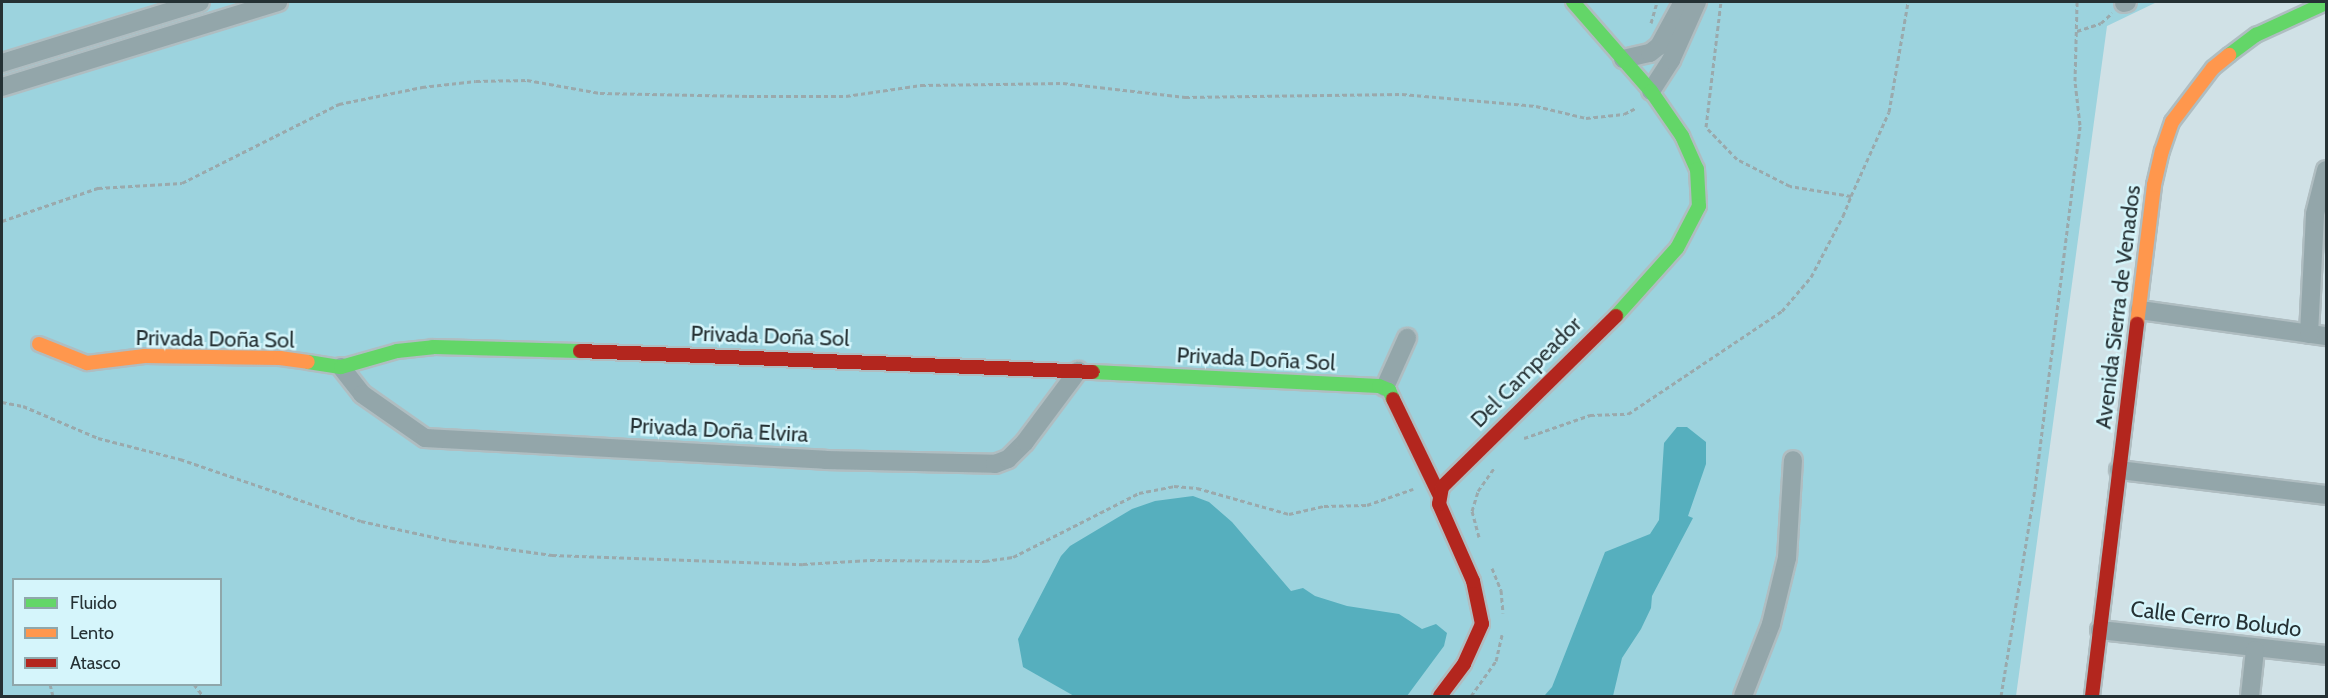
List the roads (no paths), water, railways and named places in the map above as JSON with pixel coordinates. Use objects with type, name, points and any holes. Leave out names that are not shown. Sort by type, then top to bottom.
[{"type":"street","points":[[2,63],[200,2]]},
{"type":"street","points":[[2,87],[278,2]]},
{"type":"street","name":"Del Campeador","points":[[1439,494],[1641,291],[1690,228],[1701,190],[1697,169],[1682,136],[1646,85],[1573,2]]},
{"type":"street","points":[[1623,59],[1650,53],[1659,46],[1683,2]]},
{"type":"street","points":[[1646,85],[1671,60],[1697,2]]},
{"type":"street","name":"Avenida Sierra de Venados","points":[[2092,696],[2154,185],[2172,122],[2213,68],[2256,35],[2326,3]]},
{"type":"street","points":[[2140,310],[2318,335],[2314,214],[2326,170]]},
{"type":"street","points":[[1407,338],[1385,387],[1439,494],[1438,504],[1479,599],[1482,624],[1464,664],[1440,696]]},
{"type":"street","name":"Privada Doña Sol","points":[[39,344],[87,363],[145,356],[280,358],[341,367],[397,351],[433,347],[741,355],[1385,387]]},
{"type":"street","name":"Privada Doña Elvira","points":[[341,367],[363,393],[425,438],[825,460],[995,464],[1008,459],[1025,442],[1078,371]]},
{"type":"street","points":[[1743,696],[1771,624],[1787,558],[1793,460]]},
{"type":"street","points":[[2119,470],[2326,495]]},
{"type":"street","name":"Calle Cerro Boludo","points":[[2100,630],[2255,650],[2326,655]]},
{"type":"street","points":[[2250,696],[2255,650]]}]
